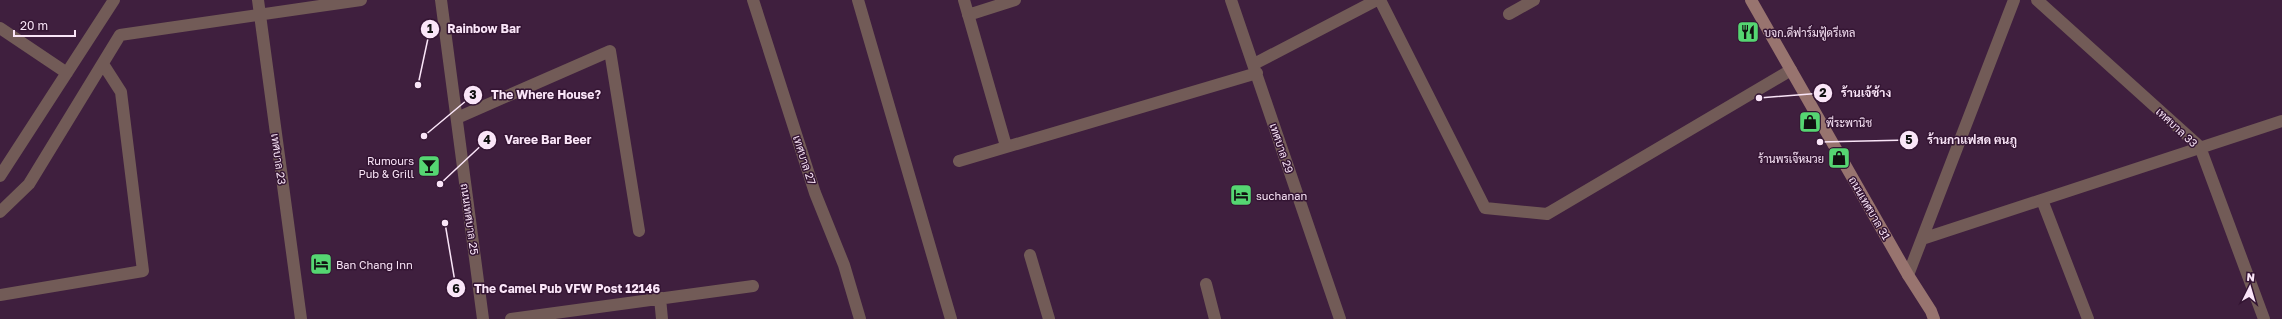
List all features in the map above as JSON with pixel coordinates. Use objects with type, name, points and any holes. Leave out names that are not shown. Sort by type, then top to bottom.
[{"type":"main road","name":"ถนนเทศบาล 31","points":[[1751,0],[1908,275],[1933,315],[1942,319]]},
{"type":"street","points":[[0,176],[114,0]]},
{"type":"street","name":"เทศบาล 23","points":[[258,0],[300,319]]},
{"type":"street","points":[[0,212],[29,184],[120,35],[361,0]]},
{"type":"street","name":"ถนนเทศบาล 25","points":[[441,0],[483,319]]},
{"type":"street","name":"เทศบาล 27","points":[[753,0],[815,193],[844,265],[860,319]]},
{"type":"street","points":[[858,0],[951,319]]},
{"type":"street","points":[[964,0],[1006,146]]},
{"type":"street","points":[[968,15],[1015,0]]},
{"type":"street","name":"เทศบาล 29","points":[[1231,0],[1340,319]]},
{"type":"street","points":[[959,161],[1255,69],[1378,0],[1485,208],[1546,214],[1791,70]]},
{"type":"street","points":[[1509,14],[1534,0]]},
{"type":"street","points":[[1908,275],[2014,0]]},
{"type":"street","name":"เทศบาล 33","points":[[2037,0],[2200,147],[2264,319]]},
{"type":"street","points":[[0,28],[67,73]]},
{"type":"street","points":[[457,118],[610,51],[639,231]]},
{"type":"street","points":[[0,295],[143,271],[121,92],[103,64]]},
{"type":"street","points":[[1922,239],[2282,121]]},
{"type":"street","points":[[2042,200],[2088,319]]},
{"type":"street","points":[[1030,255],[1049,319]]},
{"type":"street","points":[[1206,284],[1215,319]]},
{"type":"street","points":[[511,319],[753,286]]},
{"type":"street","points":[[660,298],[662,319]]},
{"type":"place","name":"บจก.ดีฟาร์มฟู้ดรีเทล","points":[[1748,32]]},
{"type":"place","name":"Rainbow Bar","points":[[418,85]]},
{"type":"place","name":"ร้านเจ้ช้าง","points":[[1759,98]]},
{"type":"place","name":"พีระพานิช","points":[[1810,122]]},
{"type":"place","name":"The Where House?","points":[[424,136]]},
{"type":"place","name":"ร้านกาแฟสด ฅนภู","points":[[1820,142]]},
{"type":"place","name":"ร้านพรเจ๊หมวย","points":[[1839,158]]},
{"type":"place","name":"Rumours Pub & Grill","points":[[429,166]]},
{"type":"place","name":"Varee Bar Beer","points":[[440,184]]},
{"type":"place","name":"suchanan","points":[[1241,195]]},
{"type":"place","name":"The Camel Pub VFW Post 12146","points":[[445,223]]},
{"type":"place","name":"Ban Chang Inn","points":[[321,264]]}]
